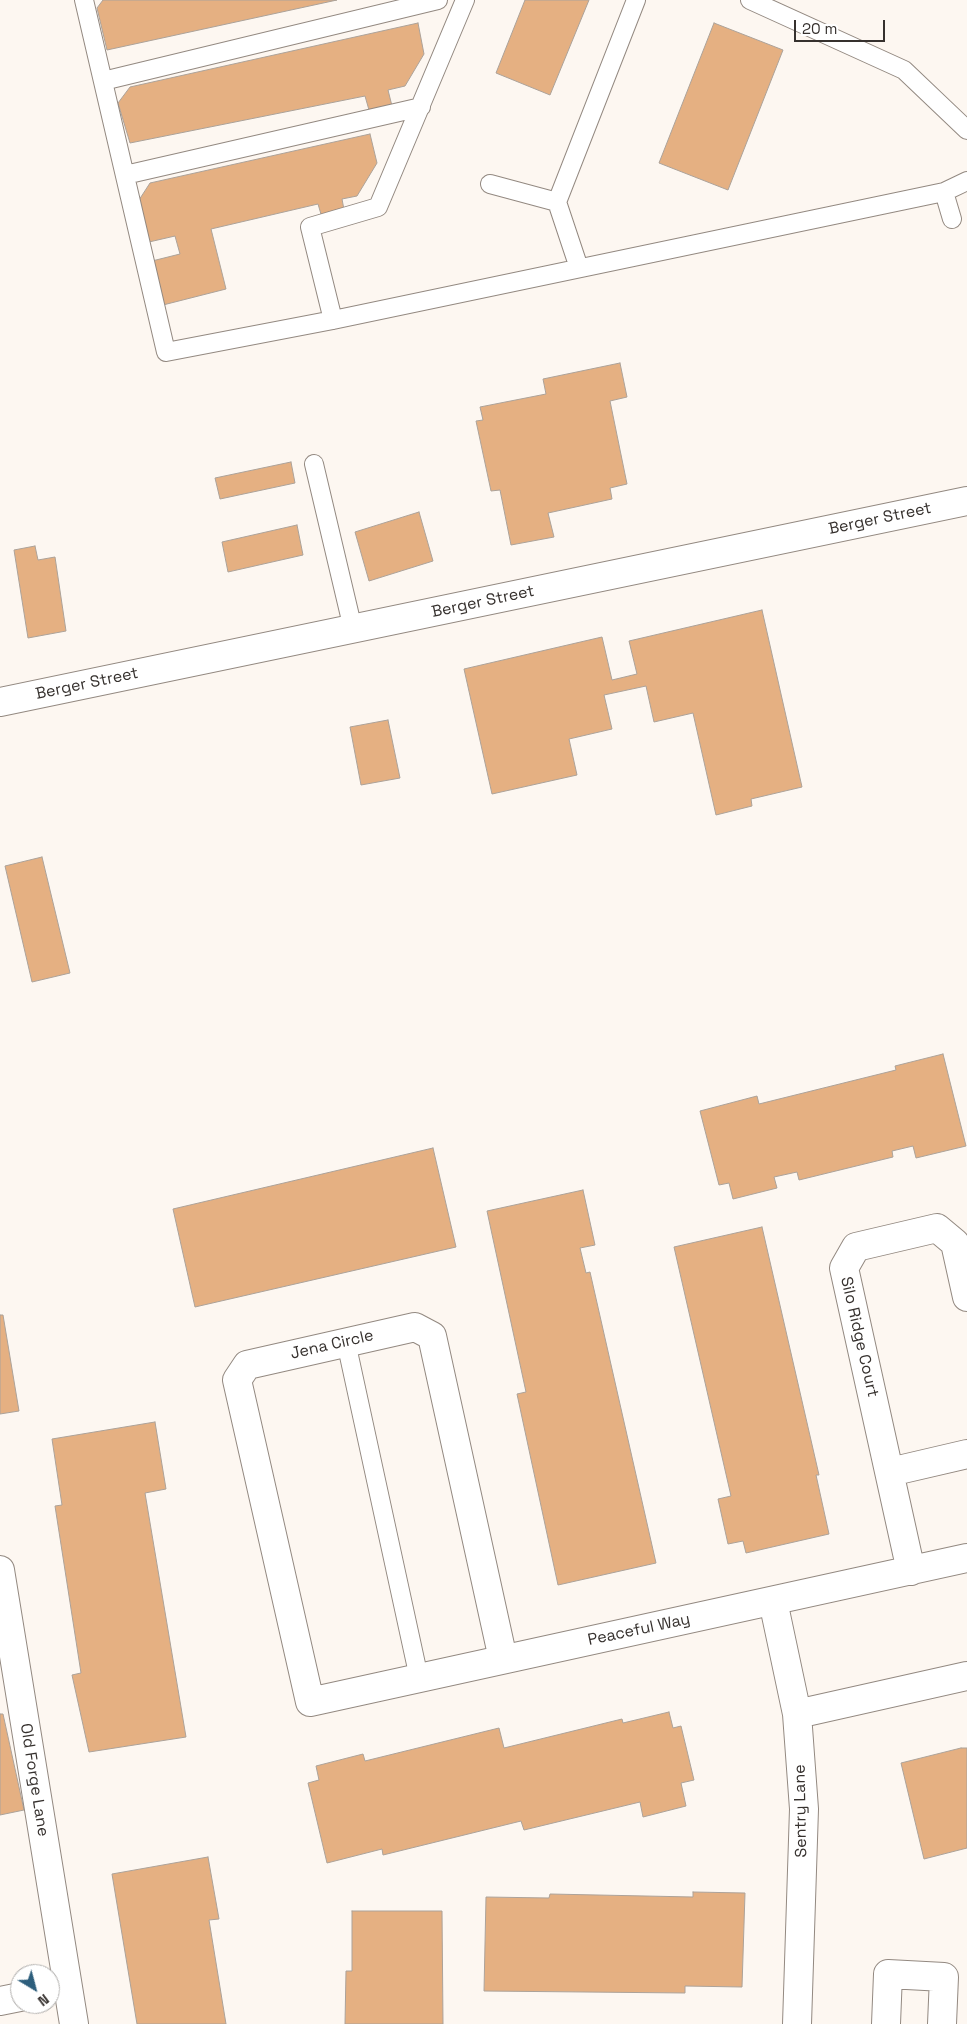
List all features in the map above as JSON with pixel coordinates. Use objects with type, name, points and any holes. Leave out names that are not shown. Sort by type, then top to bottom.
[{"type":"street","name":"Berger Street","points":[[0,702],[967,501]]},
{"type":"street","name":"Silo Ridge Court","points":[[911,1570],[844,1268],[856,1247],[937,1228],[955,1243],[967,1297]]},
{"type":"street","name":"Jena Circle","points":[[310,1702],[237,1380],[247,1365],[346,1342],[415,1327],[432,1336],[503,1659]]},
{"type":"street","points":[[890,1472],[967,1454]]},
{"type":"street","name":"Peaceful Way","points":[[310,1702],[967,1558]]},
{"type":"street","name":"Old Forge Lane","points":[[0,1570],[55,1964]]},
{"type":"street","name":"Sentry Lane","points":[[773,1601],[796,1714],[804,1809],[797,2024]]},
{"type":"street","points":[[796,1714],[967,1676]]},
{"type":"street","points":[[886,2024],[888,1974],[944,1977],[942,2024]]},
{"type":"street","name":"Old Forge Lane","points":[[60,1993],[74,2024]]},
{"type":"lane","points":[[84,0],[166,352],[333,320],[944,192],[967,181]]},
{"type":"lane","points":[[103,81],[438,0]]},
{"type":"lane","points":[[333,320],[310,227],[378,207],[465,0]]},
{"type":"lane","points":[[579,268],[557,202],[636,0]]},
{"type":"lane","points":[[750,0],[904,70],[967,130]]},
{"type":"lane","points":[[125,175],[421,107]]},
{"type":"lane","points":[[490,184],[557,202]]},
{"type":"lane","points":[[944,192],[952,220]]},
{"type":"lane","points":[[314,464],[353,629]]},
{"type":"lane","points":[[346,1342],[419,1678]]},
{"type":"building","points":[[103,0],[337,0],[107,50],[97,8]]},
{"type":"building","points":[[525,0],[589,0],[550,95],[496,73]]},
{"type":"building","points":[[418,23],[424,54],[405,86],[388,90],[392,106],[369,110],[365,96],[130,143],[118,103],[130,87]]},
{"type":"building","points":[[714,23],[783,50],[728,190],[659,163]]},
{"type":"building","points":[[370,134],[377,163],[357,196],[342,199],[345,215],[323,221],[318,204],[211,229],[226,289],[163,305],[152,261],[180,254],[175,236],[149,242],[139,200],[150,183]]},
{"type":"building","points":[[620,363],[627,397],[610,401],[627,484],[610,488],[612,499],[548,513],[554,537],[511,545],[500,490],[491,491],[476,421],[483,420],[480,407],[546,394],[543,379]]},
{"type":"building","points":[[291,462],[295,483],[220,499],[215,478]]},
{"type":"building","points":[[419,512],[433,561],[369,581],[355,532]]},
{"type":"building","points":[[297,525],[303,555],[228,572],[222,542]]},
{"type":"building","points":[[35,546],[38,560],[55,557],[66,631],[28,638],[14,550]]},
{"type":"building","points":[[762,610],[802,787],[751,799],[752,806],[716,815],[693,713],[654,722],[646,686],[604,695],[612,729],[569,739],[577,775],[492,794],[464,669],[602,637],[612,680],[637,674],[629,641]]},
{"type":"building","points":[[388,720],[400,778],[361,785],[350,727]]},
{"type":"building","points":[[42,857],[70,973],[32,982],[5,866]]},
{"type":"building","points":[[943,1054],[966,1146],[916,1158],[913,1146],[892,1151],[893,1157],[799,1180],[797,1172],[774,1177],[777,1188],[733,1199],[729,1183],[719,1185],[700,1111],[757,1096],[759,1104],[896,1070],[895,1066]]},
{"type":"building","points":[[433,1148],[456,1247],[195,1307],[173,1209]]},
{"type":"building","points":[[583,1190],[595,1245],[580,1248],[586,1273],[590,1272],[656,1563],[558,1585],[517,1394],[526,1392],[487,1211]]},
{"type":"building","points":[[762,1227],[819,1475],[816,1475],[829,1534],[746,1553],[743,1541],[728,1544],[718,1499],[731,1496],[674,1247]]},
{"type":"building","points":[[0,1315],[3,1315],[19,1411],[0,1414]]},
{"type":"building","points":[[155,1422],[166,1489],[145,1493],[186,1737],[89,1752],[72,1675],[81,1673],[55,1506],[62,1505],[52,1439]]},
{"type":"building","points":[[669,1712],[673,1728],[681,1726],[694,1780],[681,1783],[686,1806],[643,1817],[640,1802],[524,1830],[521,1821],[383,1855],[382,1849],[327,1863],[308,1783],[319,1780],[316,1766],[363,1754],[365,1761],[499,1728],[504,1748],[622,1719],[623,1723]]},
{"type":"building","points":[[0,1714],[3,1714],[24,1810],[0,1815]]},
{"type":"building","points":[[967,1748],[967,1848],[924,1859],[901,1763]]},
{"type":"building","points":[[208,1857],[219,1919],[209,1920],[226,2024],[137,2024],[112,1874]]},
{"type":"building","points":[[693,1892],[745,1893],[742,1987],[685,1986],[685,1993],[484,1991],[486,1897],[549,1898],[550,1894],[693,1897]]},
{"type":"building","points":[[352,1911],[442,1911],[443,2024],[345,2024],[346,1971],[352,1971]]}]
